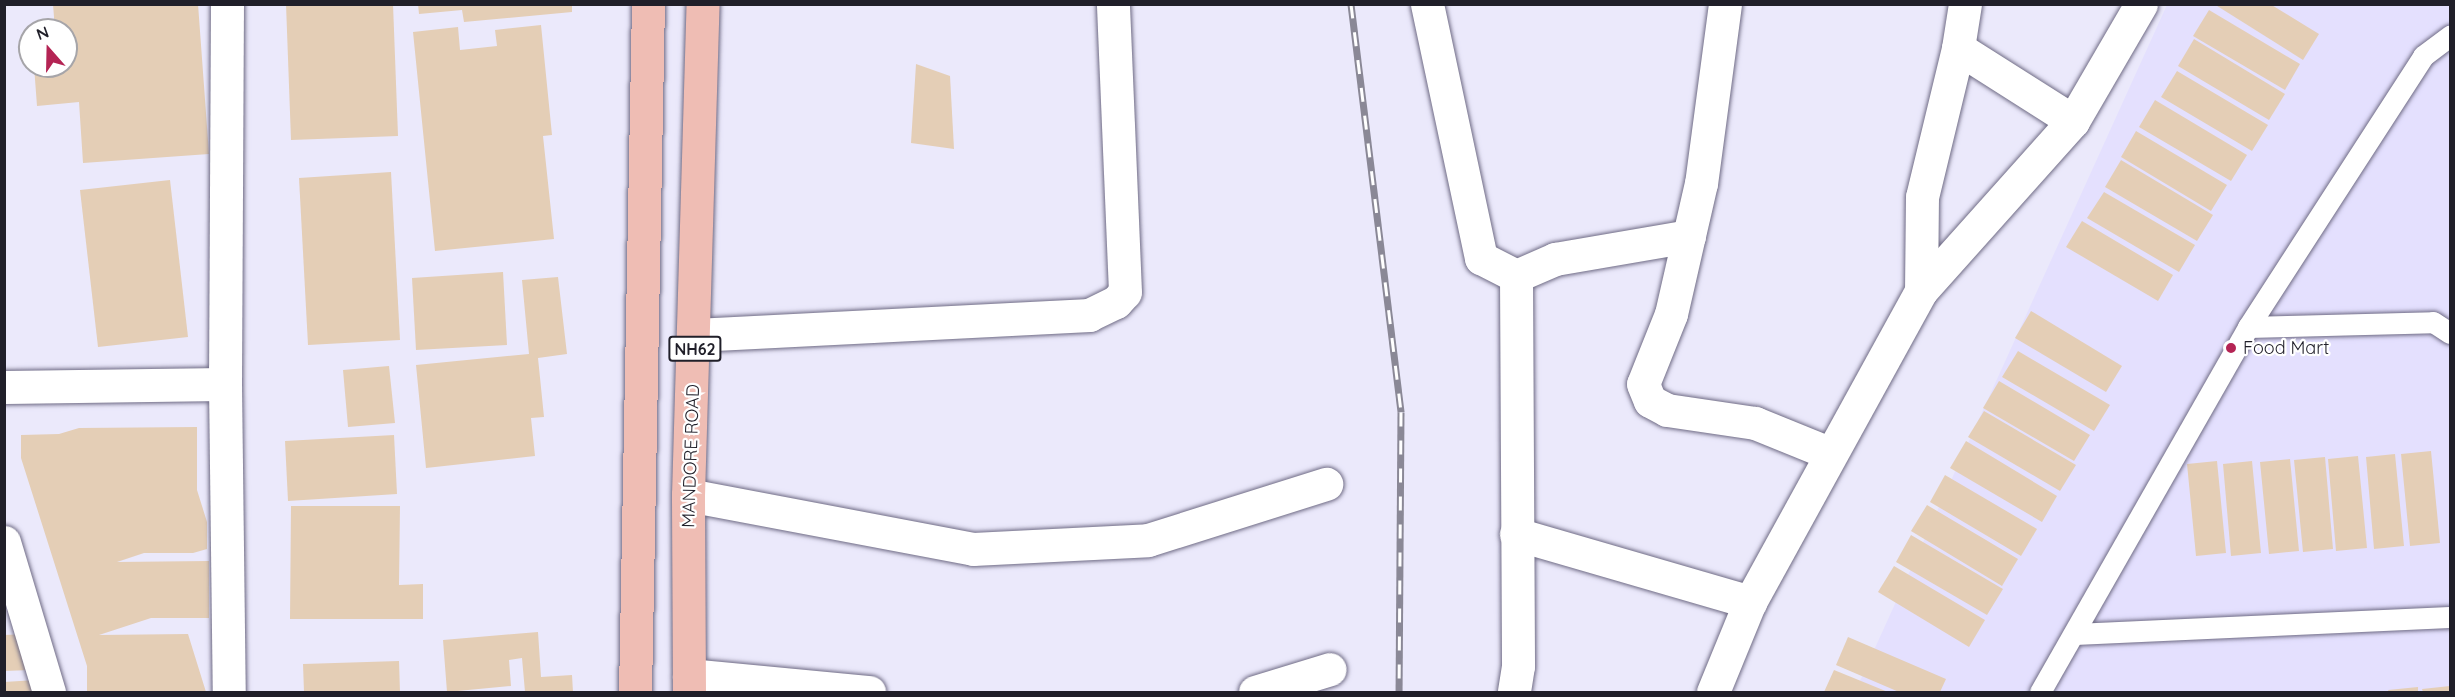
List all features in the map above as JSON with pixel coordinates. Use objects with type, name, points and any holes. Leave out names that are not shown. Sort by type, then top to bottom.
[{"type":"highway","name":"NH62","points":[[635,693],[648,4]]},
{"type":"highway","name":"MANDORE ROAD","points":[[689,684],[688,495],[695,334],[703,4]]},
{"type":"street","points":[[227,4],[225,384],[229,693]]},
{"type":"street","points":[[695,334],[1089,315],[1116,303],[1125,292],[1113,4]]},
{"type":"street","points":[[1427,4],[1481,258],[1516,276]]},
{"type":"street","points":[[1725,4],[1701,183],[1671,314],[1643,384],[1650,401],[1667,410],[1755,423],[1828,453]]},
{"type":"street","points":[[1921,291],[1922,197],[1958,48],[1965,4]]},
{"type":"street","points":[[1713,693],[1750,602],[1828,453],[1921,291],[2073,120],[2141,4]]},
{"type":"street","points":[[1958,48],[2073,120]]},
{"type":"street","points":[[1516,276],[1555,259],[1689,236]]},
{"type":"street","points":[[1514,693],[1518,666],[1516,276]]},
{"type":"street","points":[[4,387],[225,384]]},
{"type":"street","points":[[688,495],[973,549],[1148,540],[1326,484]]},
{"type":"street","points":[[1516,534],[1750,602]]},
{"type":"street","points":[[4,542],[49,693]]},
{"type":"street","points":[[1255,693],[1330,669]]},
{"type":"street","points":[[689,684],[869,693]]},
{"type":"lane","points":[[2040,693],[2248,327],[2423,56],[2451,36]]},
{"type":"lane","points":[[2248,327],[2433,322],[2451,333]]},
{"type":"lane","points":[[2074,634],[2451,618]]},
{"type":"shaded area","name":"Food Mart","points":[[2167,5],[2450,5],[2450,692],[1855,692]]},
{"type":"building","points":[[53,4],[198,4],[209,154],[83,163],[79,102],[37,106],[35,78],[78,78],[78,18],[54,18]]},
{"type":"building","points":[[286,4],[393,4],[398,136],[291,140]]},
{"type":"building","points":[[418,4],[572,4],[572,12],[464,22],[462,10],[419,14]]},
{"type":"building","points":[[2214,4],[2270,4],[2319,34],[2303,60]]},
{"type":"building","points":[[2209,10],[2300,64],[2285,90],[2193,36]]},
{"type":"building","points":[[541,25],[552,135],[543,136],[554,239],[435,251],[413,32],[458,27],[460,50],[497,46],[495,30]]},
{"type":"building","points":[[2194,39],[2285,94],[2269,120],[2178,66]]},
{"type":"building","points":[[916,64],[950,76],[954,149],[911,143]]},
{"type":"building","points":[[2177,71],[2268,125],[2252,151],[2161,97]]},
{"type":"building","points":[[2155,100],[2247,155],[2231,181],[2139,127]]},
{"type":"building","points":[[2136,131],[2227,185],[2211,211],[2121,157]]},
{"type":"building","points":[[2121,160],[2213,215],[2197,241],[2105,187]]},
{"type":"building","points":[[391,172],[400,340],[308,345],[299,178]]},
{"type":"building","points":[[170,180],[188,337],[98,347],[80,190]]},
{"type":"building","points":[[2104,192],[2195,245],[2179,272],[2087,218]]},
{"type":"building","points":[[2082,221],[2173,275],[2158,301],[2066,247]]},
{"type":"building","points":[[503,272],[507,345],[416,350],[412,278]]},
{"type":"building","points":[[558,277],[567,354],[538,358],[544,417],[531,418],[535,456],[426,468],[416,365],[529,354],[522,280]]},
{"type":"building","points":[[2031,311],[2122,366],[2106,392],[2015,338]]},
{"type":"building","points":[[2018,351],[2110,405],[2094,431],[2002,377]]},
{"type":"building","points":[[389,366],[395,423],[348,427],[343,370]]},
{"type":"building","points":[[1999,381],[2090,435],[2074,461],[1983,408]]},
{"type":"building","points":[[1984,411],[2076,465],[2060,491],[1968,437]]},
{"type":"building","points":[[197,427],[197,490],[207,522],[207,549],[193,553],[144,553],[117,562],[209,561],[209,618],[151,618],[99,635],[188,634],[206,692],[87,692],[87,666],[21,458],[21,435],[59,434],[79,428]]},
{"type":"building","points":[[394,435],[397,494],[288,501],[285,441]]},
{"type":"building","points":[[1966,441],[2057,496],[2042,522],[1950,468]]},
{"type":"building","points":[[2431,451],[2440,543],[2410,546],[2401,454]]},
{"type":"building","points":[[2395,454],[2404,546],[2374,549],[2366,457]]},
{"type":"building","points":[[2358,456],[2367,548],[2336,551],[2328,459]]},
{"type":"building","points":[[2325,457],[2333,549],[2303,552],[2294,460]]},
{"type":"building","points":[[2290,459],[2299,551],[2269,554],[2260,462]]},
{"type":"building","points":[[2217,461],[2226,553],[2196,556],[2187,464]]},
{"type":"building","points":[[2252,461],[2261,553],[2231,556],[2223,464]]},
{"type":"building","points":[[1945,475],[2037,529],[2021,556],[1930,502]]},
{"type":"building","points":[[1927,505],[2018,559],[2002,586],[1911,531]]},
{"type":"building","points":[[291,506],[400,506],[399,585],[423,584],[423,619],[290,619]]},
{"type":"building","points":[[1911,535],[2003,589],[1987,615],[1896,562]]},
{"type":"building","points":[[1894,566],[1985,620],[1969,647],[1878,592]]},
{"type":"building","points":[[538,632],[541,677],[572,675],[573,692],[525,692],[522,658],[509,660],[511,686],[447,692],[443,640]]},
{"type":"building","points":[[30,634],[31,670],[4,671],[4,635]]},
{"type":"building","points":[[1848,637],[1946,679],[1940,692],[1899,692],[1836,665]]},
{"type":"building","points":[[399,661],[400,692],[304,692],[303,664]]},
{"type":"building","points":[[1834,670],[1888,692],[1824,692]]},
{"type":"building","points":[[36,680],[37,692],[4,692],[4,682]]},
{"type":"building","points":[[2450,686],[2450,692],[2423,692],[2422,689]]},
{"type":"building","points":[[2418,687],[2418,692],[2389,692],[2388,690]]},
{"type":"railway","points":[[1351,4],[1401,412],[1399,692]]},
{"type":"place","name":"Food Mart","points":[[2231,348]]}]
